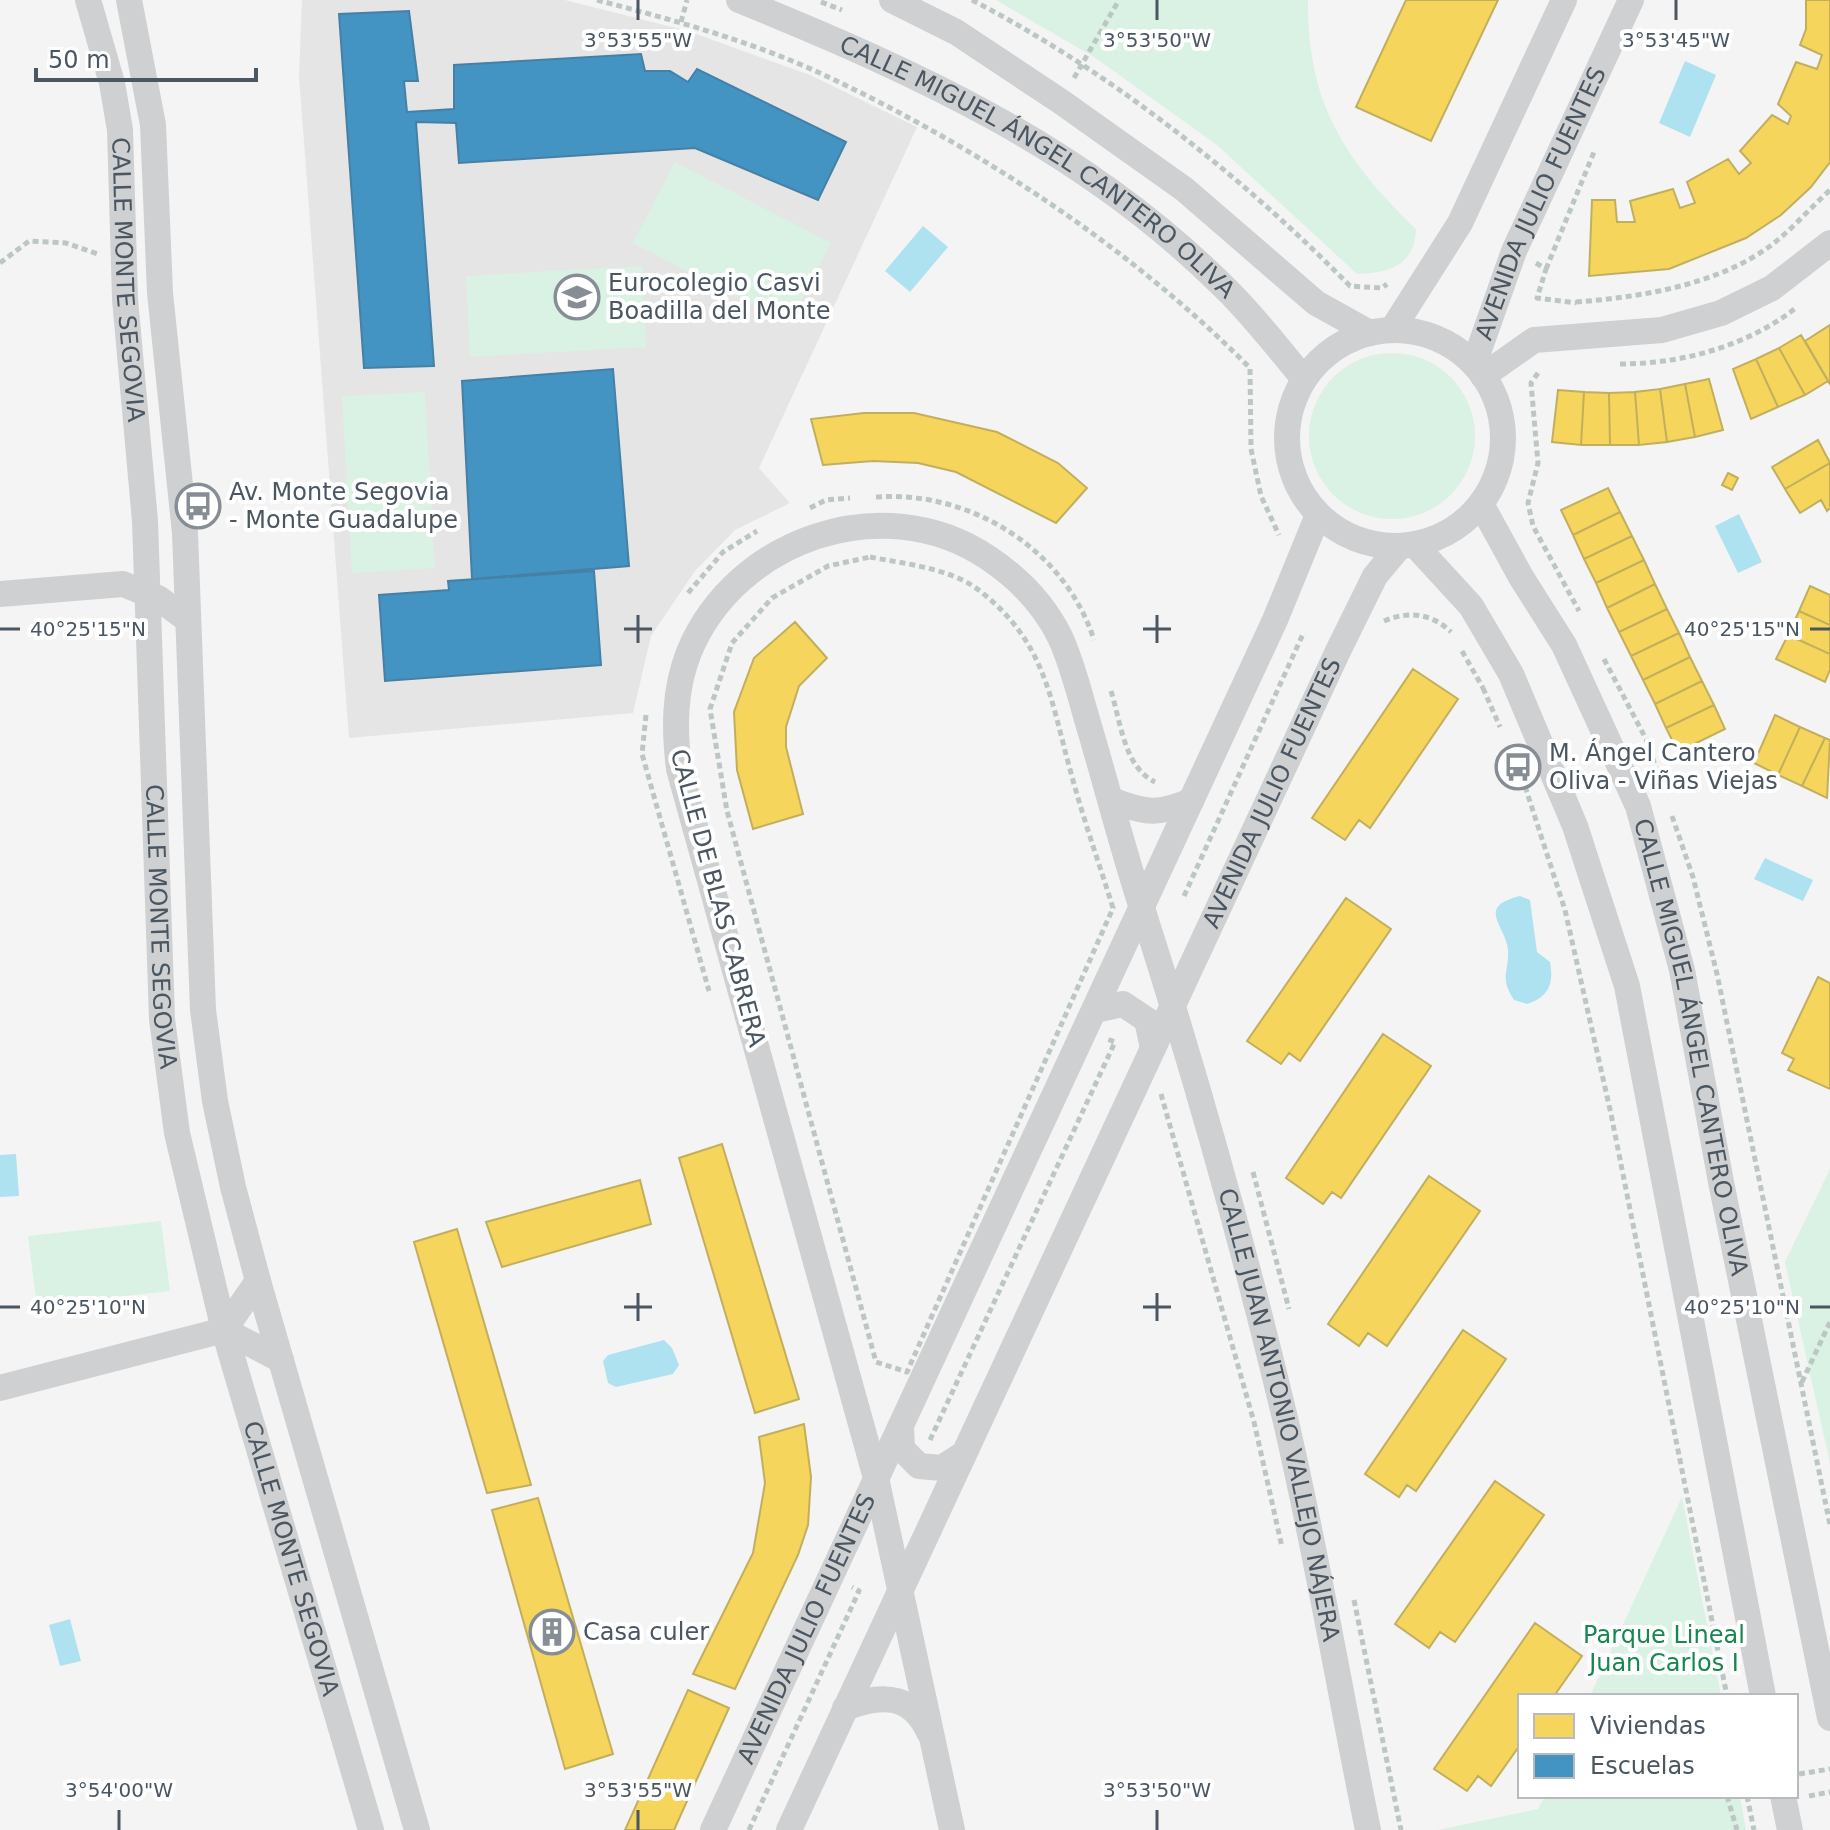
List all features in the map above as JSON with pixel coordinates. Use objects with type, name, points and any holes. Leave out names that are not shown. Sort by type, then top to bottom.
[{"type":"street","name":"CALLE MONTE SEGOVIA","points":[[88,0],[112,83],[120,130],[138,582],[162,1019],[177,1133],[224,1330],[371,1830]]},
{"type":"street","name":"CALLE MONTE SEGOVIA","points":[[129,0],[153,125],[160,293],[185,533],[203,1010],[224,1144],[258,1281],[417,1830]]},
{"type":"street","name":"CALLE MIGUEL ÁNGEL CANTERO OLIVA","points":[[739,0],[931,83],[1035,138],[1157,227],[1191,257],[1225,288],[1304,379]]},
{"type":"street","points":[[892,0],[956,32],[1184,189],[1316,303],[1381,332],[1437,338],[1478,370],[1499,406],[1503,441],[1497,474],[1481,504],[1462,523],[1440,536],[1408,546],[1370,544],[1342,533],[1318,515],[1295,478],[1286,435],[1291,406],[1304,379],[1332,350],[1381,332],[1460,223],[1564,0]]},
{"type":"street","name":"AVENIDA JULIO FUENTES","points":[[1478,370],[1514,251],[1631,0]]},
{"type":"street","points":[[1478,370],[1534,340],[1662,330],[1721,313],[1772,288],[1830,243]]},
{"type":"street","name":"CALLE MIGUEL ÁNGEL CANTERO OLIVA","points":[[1481,504],[1521,577],[1564,645],[1638,806],[1682,970],[1721,1182],[1830,1718]]},
{"type":"street","name":"AVENIDA JULIO FUENTES","points":[[713,1830],[1275,620],[1318,515]]},
{"type":"street","name":"CALLE DE BLAS CABRERA","points":[[952,1830],[876,1478],[679,769],[675,711],[688,655],[700,629],[736,583],[758,564],[796,543],[837,530],[866,526],[923,531],[951,539],[978,551],[1023,586],[1058,633],[1069,660],[1141,905],[1174,1003]]},
{"type":"street","points":[[0,594],[138,582],[185,533]]},
{"type":"street","name":"CALLE MIGUEL ÁNGEL CANTERO OLIVA","points":[[1408,546],[1471,606],[1511,674],[1575,826],[1627,986],[1763,1694]]},
{"type":"street","name":"AVENIDA JULIO FUENTES","points":[[789,1830],[1338,651],[1375,576],[1408,546]]},
{"type":"street","points":[[138,582],[188,620]]},
{"type":"street","points":[[1111,800],[1137,810],[1164,813],[1191,801]]},
{"type":"street","name":"CALLE JUAN ANTONIO VALLEJO NÁJERA","points":[[1174,1003],[1285,1419],[1368,1830]]},
{"type":"street","points":[[1095,1010],[1123,1004],[1147,1020],[1153,1048]]},
{"type":"street","points":[[0,1388],[224,1330],[258,1281]]},
{"type":"street","points":[[224,1330],[281,1360]]},
{"type":"street","points":[[901,1426],[902,1449],[919,1466],[942,1468],[962,1455]]},
{"type":"street","points":[[845,1708],[871,1698],[900,1701],[923,1718],[935,1743]]},
{"type":"street","points":[[1783,1798],[1790,1830]]},
{"type":"path","points":[[597,0],[681,22],[820,73],[1014,179],[1197,317],[1250,368],[1251,449],[1261,496],[1278,528],[1279,539]]},
{"type":"path","points":[[681,22],[687,0]]},
{"type":"path","points":[[972,0],[1020,25],[1226,169],[1286,221],[1350,286],[1382,288],[1393,281]]},
{"type":"path","points":[[1514,251],[1546,269],[1537,298],[1576,302],[1626,298],[1700,281],[1765,249],[1830,190]]},
{"type":"path","points":[[0,263],[29,241],[66,243],[124,259]]},
{"type":"path","points":[[1575,335],[1576,302]]},
{"type":"path","points":[[867,497],[908,494],[961,509],[1015,532],[1063,576],[1089,623],[1098,653]]},
{"type":"path","points":[[800,512],[826,500],[853,498]]},
{"type":"path","points":[[682,603],[723,552],[760,530]]},
{"type":"path","points":[[870,557],[930,568],[979,589],[1023,634],[1051,687],[1071,772],[1113,908],[907,1372],[876,1362],[727,811],[710,709],[732,643],[772,598],[828,566],[870,557]]},
{"type":"path","points":[[1371,625],[1397,616],[1426,615],[1450,629],[1483,688],[1506,741]]},
{"type":"path","points":[[1275,620],[1338,651]]},
{"type":"path","points":[[1184,896],[1303,634]]},
{"type":"path","points":[[1483,688],[1511,674]]},
{"type":"path","points":[[1108,683],[1130,757],[1139,774],[1158,784]]},
{"type":"path","points":[[647,708],[642,754],[709,992]]},
{"type":"path","points":[[1518,767],[1565,910],[1611,1114],[1727,1694]]},
{"type":"path","points":[[1155,1092],[1164,1095],[1168,1109],[1254,1422],[1283,1553]]},
{"type":"path","points":[[1250,1164],[1293,1323]]},
{"type":"path","points":[[1801,1383],[1830,1322]]},
{"type":"path","points":[[1823,1490],[1830,1494]]},
{"type":"path","points":[[1354,1598],[1401,1830]]},
{"type":"path","points":[[1798,1775],[1830,1769]]},
{"type":"path","points":[[1728,1798],[1737,1830]]},
{"type":"path","points":[[1747,1798],[1754,1830]]},
{"type":"shaded area","name":"Eurocolegio Casvi Boadilla del Monte","points":[[302,0],[565,0],[688,31],[810,75],[917,127],[759,468],[790,503],[735,530],[695,571],[651,636],[633,713],[349,738],[299,76]]},
{"type":"green space","points":[[996,0],[1308,0],[1309,37],[1323,100],[1350,154],[1416,229],[1411,252],[1389,269],[1357,274],[1217,145],[1094,57]]},
{"type":"green space","points":[[675,162],[831,243],[789,324],[633,243]]},
{"type":"green space","points":[[642,266],[646,347],[470,357],[466,276]]},
{"type":"green space","points":[[1392,353],[1424,360],[1451,377],[1468,404],[1475,436],[1468,468],[1451,495],[1424,512],[1392,519],[1360,512],[1333,495],[1316,468],[1309,436],[1316,404],[1333,377],[1360,360]]},
{"type":"green space","points":[[425,392],[435,568],[352,573],[342,396]]},
{"type":"green space","points":[[1830,1169],[1830,1463],[1785,1262]]},
{"type":"green space","points":[[161,1221],[170,1291],[37,1306],[28,1236]]},
{"type":"green space","name":"Parque Lineal Juan Carlos I","points":[[1682,1497],[1721,1694],[1591,1694]]},
{"type":"green space","points":[[1544,1798],[1740,1798],[1746,1830],[1438,1830],[1538,1809]]},
{"type":"water","points":[[1685,61],[1716,75],[1690,137],[1659,123]]},
{"type":"water","points":[[923,226],[948,247],[910,292],[885,271]]},
{"type":"water","points":[[1739,514],[1762,562],[1738,573],[1715,526]]},
{"type":"water","points":[[1765,858],[1813,880],[1803,901],[1754,879]]},
{"type":"water","points":[[1520,896],[1530,900],[1537,952],[1550,962],[1551,970],[1545,993],[1527,1004],[1514,1000],[1507,985],[1508,950],[1496,918],[1499,906],[1506,900]]},
{"type":"water","points":[[16,1154],[19,1196],[0,1197],[0,1155]]},
{"type":"water","points":[[664,1340],[672,1348],[679,1365],[673,1374],[616,1387],[608,1383],[603,1361],[608,1355]]},
{"type":"water","points":[[70,1619],[81,1661],[60,1666],[49,1625]]},
{"type":"building: Viviendas","points":[[1406,0],[1498,0],[1431,141],[1356,107]]},
{"type":"building: Viviendas","points":[[1806,0],[1830,0],[1830,162],[1811,187],[1781,215],[1746,238],[1669,269],[1589,276],[1592,200],[1615,200],[1617,222],[1635,222],[1630,201],[1673,189],[1680,208],[1695,203],[1687,182],[1728,159],[1739,174],[1751,163],[1740,151],[1772,115],[1788,124],[1791,116],[1778,104],[1796,62],[1817,69],[1822,55],[1800,45],[1806,29]]},
{"type":"building: Viviendas","points":[[1830,325],[1830,384],[1805,341]]},
{"type":"building: Viviendas","points":[[1801,335],[1828,381],[1805,395],[1779,348]]},
{"type":"building: Viviendas","points":[[1779,348],[1805,395],[1778,407],[1756,359]]},
{"type":"building: Viviendas","points":[[1756,359],[1778,407],[1751,419],[1733,369]]},
{"type":"building: Viviendas","points":[[1709,379],[1723,430],[1695,437],[1685,384]]},
{"type":"building: Viviendas","points":[[1685,384],[1695,437],[1667,442],[1660,389]]},
{"type":"building: Viviendas","points":[[1660,389],[1667,442],[1639,445],[1635,392]]},
{"type":"building: Viviendas","points":[[1558,390],[1584,392],[1581,445],[1552,442]]},
{"type":"building: Viviendas","points":[[1584,392],[1609,393],[1610,445],[1581,445]]},
{"type":"building: Viviendas","points":[[1635,392],[1639,445],[1610,445],[1609,393]]},
{"type":"building: Viviendas","points":[[864,413],[914,413],[997,432],[1058,463],[1087,488],[1056,523],[956,472],[918,463],[873,461],[823,465],[811,419]]},
{"type":"building: Viviendas","points":[[1818,440],[1830,463],[1785,489],[1772,467]]},
{"type":"building: Viviendas","points":[[1830,463],[1830,508],[1827,511],[1821,500],[1800,513],[1785,489]]},
{"type":"building: Viviendas","points":[[1728,473],[1738,478],[1732,490],[1722,485]]},
{"type":"building: Viviendas","points":[[1608,488],[1620,512],[1573,535],[1561,510]]},
{"type":"building: Viviendas","points":[[1620,512],[1632,536],[1584,559],[1573,535]]},
{"type":"building: Viviendas","points":[[1632,536],[1644,560],[1596,583],[1584,559]]},
{"type":"building: Viviendas","points":[[1644,560],[1655,584],[1607,608],[1596,583]]},
{"type":"building: Viviendas","points":[[1655,584],[1667,609],[1619,632],[1607,608]]},
{"type":"building: Viviendas","points":[[1810,586],[1830,595],[1830,625],[1799,611]]},
{"type":"building: Viviendas","points":[[1667,609],[1679,633],[1631,656],[1619,632]]},
{"type":"building: Viviendas","points":[[1799,611],[1830,625],[1830,654],[1788,635]]},
{"type":"building: Viviendas","points":[[795,622],[827,658],[799,686],[786,727],[786,747],[803,814],[753,829],[737,770],[734,712],[754,658]]},
{"type":"building: Viviendas","points":[[1679,633],[1690,657],[1643,680],[1631,656]]},
{"type":"building: Viviendas","points":[[1788,635],[1830,654],[1830,670],[1825,682],[1776,659]]},
{"type":"building: Viviendas","points":[[1690,657],[1702,681],[1655,704],[1643,680]]},
{"type":"building: Viviendas","points":[[1413,669],[1458,699],[1370,828],[1359,820],[1345,840],[1312,818]]},
{"type":"building: Viviendas","points":[[1702,681],[1714,705],[1666,728],[1655,704]]},
{"type":"building: Viviendas","points":[[1714,705],[1725,729],[1678,752],[1666,728]]},
{"type":"building: Viviendas","points":[[1775,715],[1800,727],[1778,775],[1754,763]]},
{"type":"building: Viviendas","points":[[1800,727],[1825,738],[1802,786],[1778,775]]},
{"type":"building: Viviendas","points":[[1825,738],[1830,740],[1827,798],[1802,786]]},
{"type":"building: Viviendas","points":[[1346,898],[1391,929],[1300,1061],[1289,1053],[1281,1064],[1247,1041]]},
{"type":"building: Viviendas","points":[[1818,977],[1830,983],[1830,1089],[1788,1070],[1794,1059],[1782,1053]]},
{"type":"building: Viviendas","points":[[1383,1034],[1431,1066],[1341,1198],[1332,1192],[1323,1204],[1286,1178]]},
{"type":"building: Viviendas","points":[[722,1144],[799,1399],[755,1413],[679,1158]]},
{"type":"building: Viviendas","points":[[1429,1176],[1480,1211],[1387,1346],[1368,1333],[1359,1346],[1328,1324]]},
{"type":"building: Viviendas","points":[[640,1180],[651,1224],[502,1267],[486,1222]]},
{"type":"building: Viviendas","points":[[457,1229],[531,1485],[487,1493],[414,1242]]},
{"type":"building: Viviendas","points":[[1463,1330],[1506,1359],[1416,1491],[1407,1485],[1399,1497],[1365,1474]]},
{"type":"building: Viviendas","points":[[804,1424],[811,1477],[808,1525],[798,1555],[735,1689],[693,1674],[753,1553],[765,1483],[759,1437]]},
{"type":"building: Viviendas","points":[[1495,1481],[1544,1515],[1455,1642],[1440,1632],[1429,1648],[1395,1624]]},
{"type":"building: Viviendas","name":"Casa culer","points":[[538,1498],[613,1754],[565,1769],[492,1510]]},
{"type":"building: Viviendas","points":[[1535,1623],[1582,1656],[1555,1694],[1518,1694],[1518,1748],[1491,1786],[1478,1776],[1467,1791],[1434,1769]]},
{"type":"building: Viviendas","points":[[688,1690],[729,1708],[674,1830],[625,1830]]},
{"type":"building: Escuelas","points":[[409,11],[418,81],[404,81],[407,112],[454,109],[454,65],[641,54],[645,71],[670,71],[688,82],[697,69],[846,142],[818,200],[695,148],[459,163],[456,123],[416,122],[434,366],[364,368],[339,14]]},
{"type":"building: Escuelas","points":[[613,369],[629,566],[472,579],[462,381]]},
{"type":"building: Escuelas","points":[[594,571],[601,665],[385,681],[379,595],[449,590],[448,581]]},
{"type":"place","name":"Eurocolegio Casvi Boadilla del Monte","points":[[577,297]]},
{"type":"place","name":"Av. Monte Segovia - Monte Guadalupe","points":[[198,506]]},
{"type":"place","name":"M. Ángel Cantero Oliva - Viñas Viejas","points":[[1518,767]]},
{"type":"place","name":"Casa culer","points":[[552,1632]]}]
